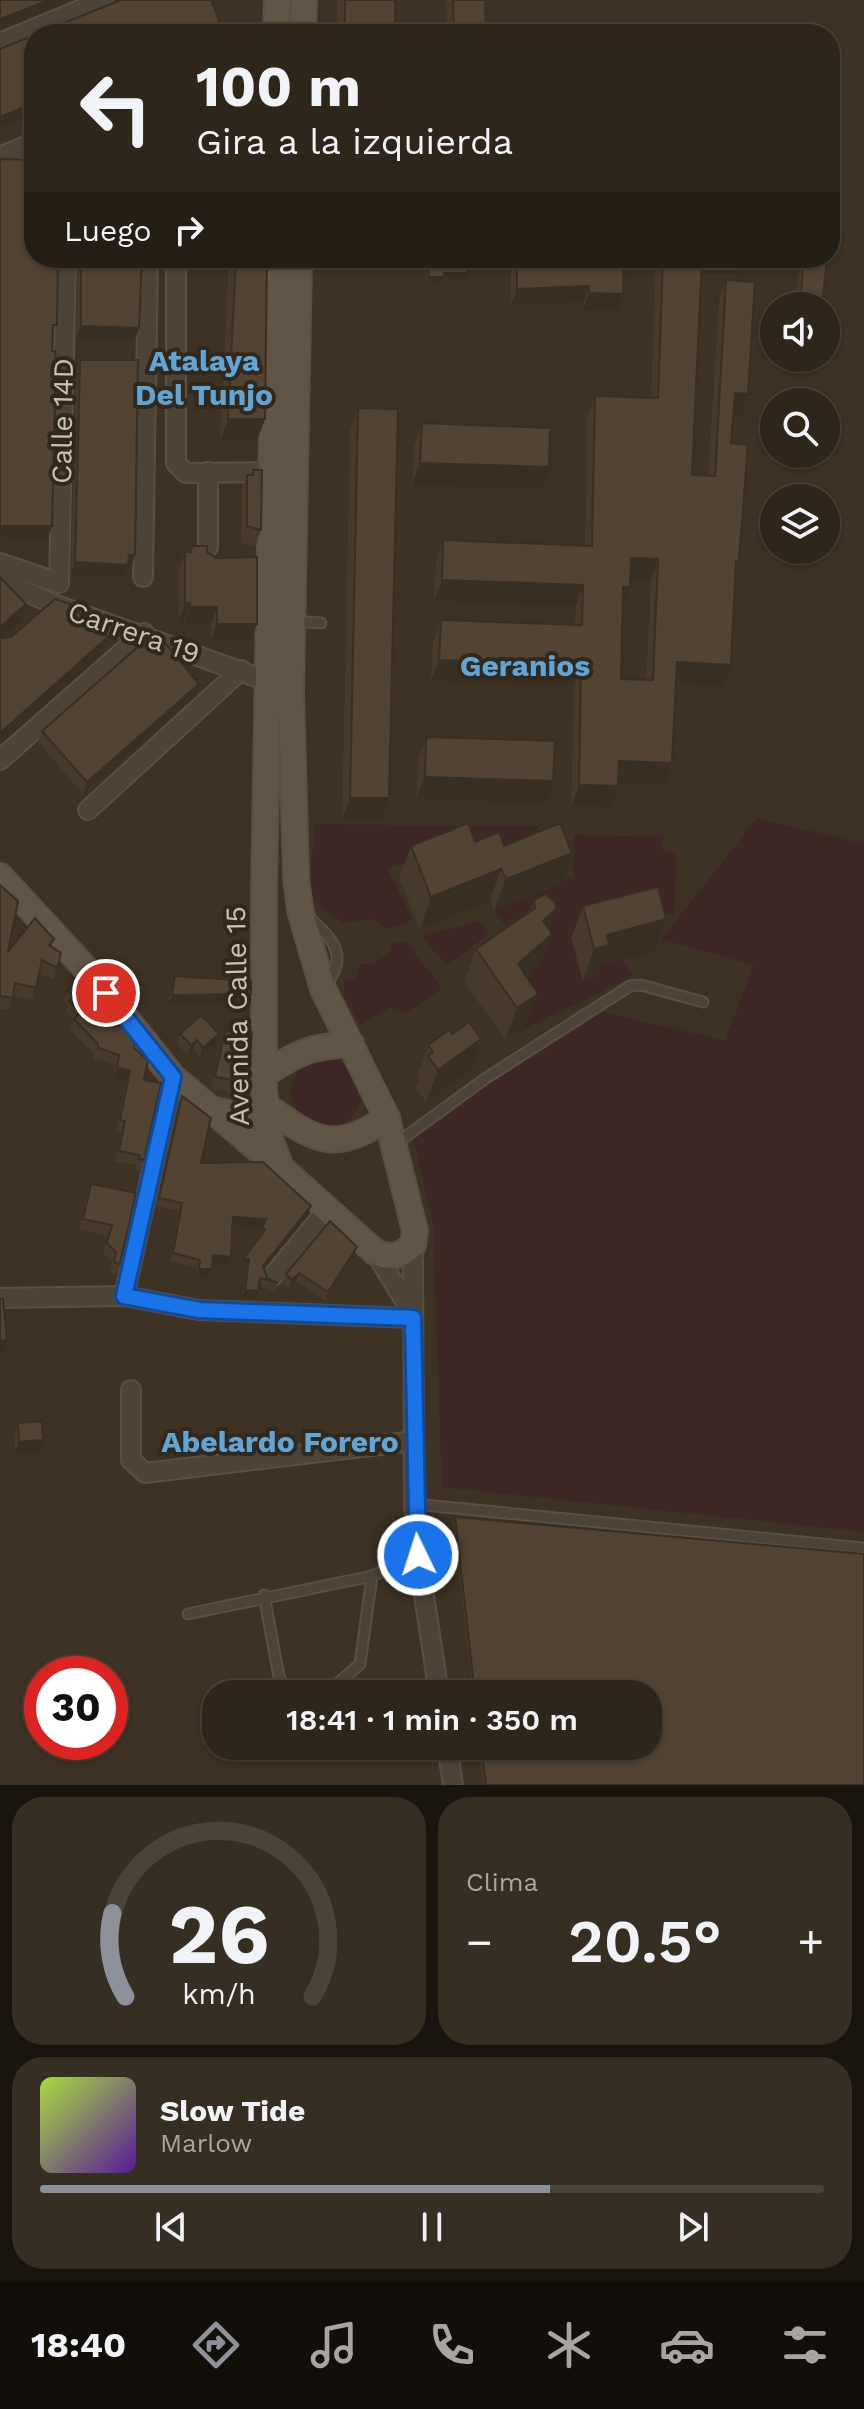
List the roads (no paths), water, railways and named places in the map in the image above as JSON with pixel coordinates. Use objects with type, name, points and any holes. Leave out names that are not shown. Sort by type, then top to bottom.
[{"type":"main road","points":[[276,24],[277,0]]},
{"type":"main road","points":[[303,24],[304,0]]},
{"type":"main road","name":"Avenida Calle 15","points":[[275,268],[264,1075],[268,1133],[281,1168],[375,1252]]},
{"type":"main road","points":[[299,268],[292,621],[296,877],[300,910],[323,989],[387,1118],[415,1231],[413,1245],[400,1256],[390,1258],[375,1252]]},
{"type":"main road","points":[[0,876],[89,972],[173,1077],[281,1168]]},
{"type":"main road","points":[[264,1075],[299,1051],[322,1045],[351,1044]]},
{"type":"main road","points":[[209,1109],[232,1114],[266,1106],[298,1130],[332,1140],[348,1140],[387,1118]]},
{"type":"street","points":[[46,24],[103,0]]},
{"type":"street","points":[[0,43],[24,33]]},
{"type":"street","points":[[0,157],[24,146]]},
{"type":"street","name":"Calle 14D","points":[[0,563],[59,583],[66,268]]},
{"type":"street","points":[[143,577],[148,268]]},
{"type":"street","points":[[176,268],[176,463],[186,473],[272,472]]},
{"type":"street","points":[[208,472],[208,547]]},
{"type":"street","name":"Carrera 19","points":[[0,580],[46,607],[144,633],[270,682]]},
{"type":"street","points":[[0,760],[144,633]]},
{"type":"street","points":[[88,810],[241,670]]},
{"type":"street","points":[[124,1296],[173,1077]]},
{"type":"street","points":[[272,1277],[328,1209]]},
{"type":"street","points":[[413,1245],[414,1504],[418,1555],[437,1680]]},
{"type":"street","points":[[375,1252],[413,1316]]},
{"type":"street","points":[[0,1298],[124,1296],[199,1310],[413,1316]]},
{"type":"street","points":[[131,1390],[131,1460],[145,1473],[414,1441]]},
{"type":"street","points":[[449,1760],[453,1785]]},
{"type":"lane","points":[[292,621],[321,623]]},
{"type":"lane","points":[[392,1146],[486,1078],[630,986],[641,985],[703,1002]]},
{"type":"lane","points":[[414,1504],[864,1548]]},
{"type":"lane","points":[[188,1614],[264,1595],[372,1576],[418,1555]]},
{"type":"lane","points":[[342,1680],[360,1664],[372,1576]]},
{"type":"lane","points":[[264,1595],[281,1680]]},
{"type":"district","name":"Atalaya Del Tunjo","points":[[204,378]]},
{"type":"district","name":"Geranios","points":[[525,666]]},
{"type":"district","name":"Abelardo Forero","points":[[280,1442]]}]
